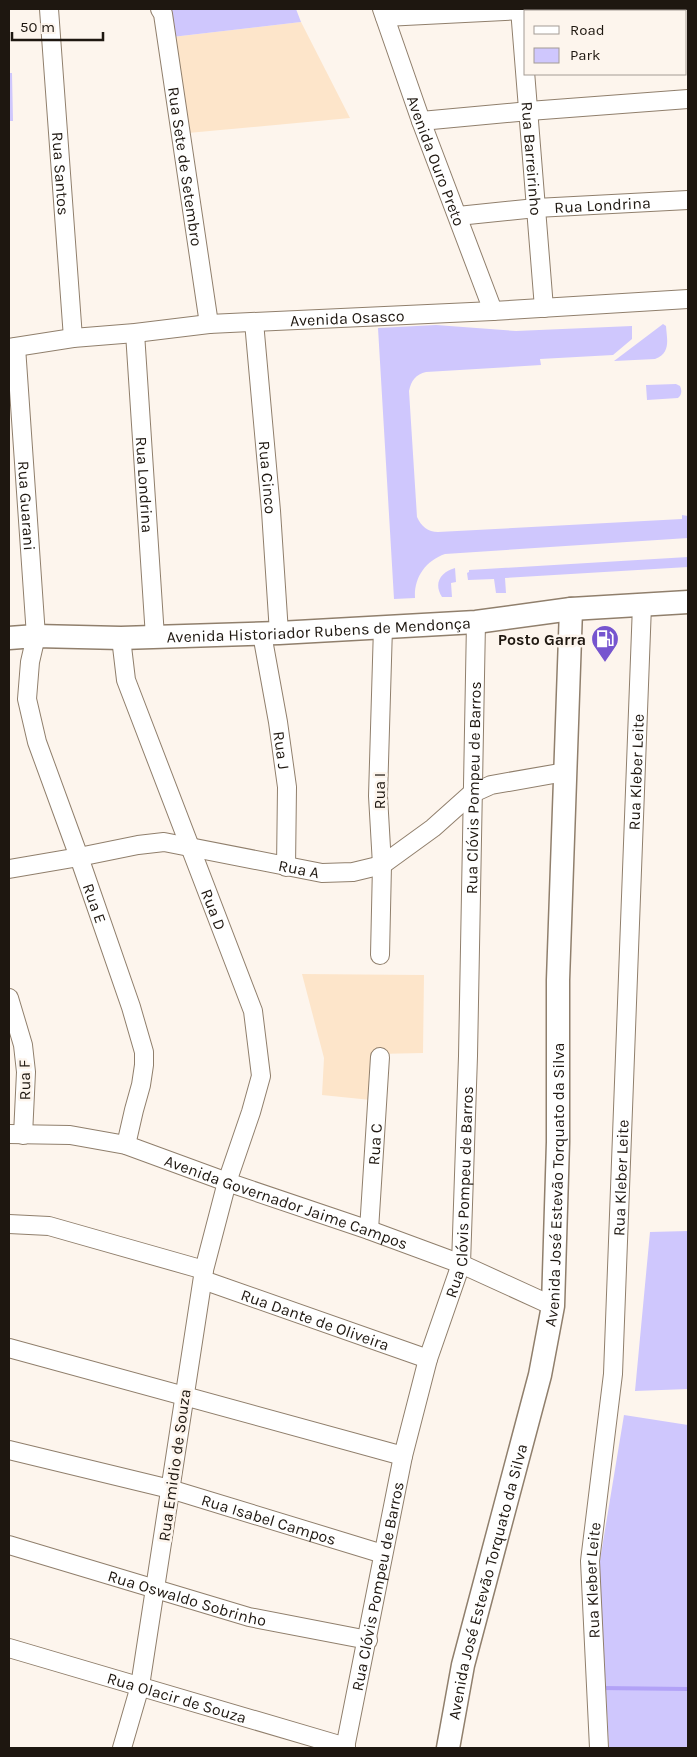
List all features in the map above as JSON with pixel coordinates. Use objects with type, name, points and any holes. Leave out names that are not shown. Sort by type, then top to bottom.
[{"type":"main road","name":"Avenida Historiador Rubens de Mendonça","points":[[9,638],[36,636],[121,638],[270,634],[476,622],[570,609],[688,602]]},
{"type":"main road","name":"Avenida José Estevão Torquato da Silva","points":[[448,1748],[463,1665],[540,1375],[553,1306],[558,1142],[558,980],[570,609]]},
{"type":"street","name":"Rua Santos","points":[[49,9],[74,338]]},
{"type":"street","name":"Rua Sete de Setembro","points":[[160,9],[164,24],[209,324]]},
{"type":"street","points":[[383,13],[544,9]]},
{"type":"street","name":"Rua Barreirinho","points":[[520,10],[524,60]]},
{"type":"street","name":"Avenida Ouro Preto","points":[[383,13],[421,121],[493,311]]},
{"type":"street","name":"Rua Barreirinho","points":[[525,75],[544,308]]},
{"type":"street","points":[[421,121],[528,110],[688,99]]},
{"type":"street","name":"Rua Londrina","points":[[458,216],[536,208],[688,200]]},
{"type":"street","name":"Avenida Osasco","points":[[12,348],[74,338],[209,324],[493,311],[688,299]]},
{"type":"street","name":"Rua Cinco","points":[[254,322],[271,511],[270,634]]},
{"type":"street","name":"Rua Londrina","points":[[135,333],[155,637]]},
{"type":"street","name":"Rua Guarani","points":[[12,348],[36,636],[30,662]]},
{"type":"street","name":"Rua Kleber Leite","points":[[599,1748],[590,1561],[613,1374],[642,605]]},
{"type":"street","name":"Rua Clóvis Pompeu de Barros","points":[[346,1748],[403,1456],[428,1359],[461,1264],[468,1056],[471,794],[476,622]]},
{"type":"street","name":"Rua I","points":[[380,955],[382,865],[378,796],[383,627]]},
{"type":"street","name":"Rua J","points":[[270,634],[278,722],[287,788],[286,867]]},
{"type":"street","name":"Rua D","points":[[121,638],[126,680],[253,1011],[260,1076],[251,1112],[227,1182]]},
{"type":"street","name":"Rua E","points":[[30,662],[27,699],[37,742],[80,857],[131,1007],[144,1052],[141,1086],[126,1145]]},
{"type":"street","name":"Rua A","points":[[9,869],[138,845],[164,842],[322,873],[354,872],[382,865],[433,828],[471,794],[490,784],[565,772]]},
{"type":"street","name":"Rua F","points":[[9,998],[22,1045],[26,1072],[16,1134]]},
{"type":"street","name":"Rua C","points":[[369,1230],[380,1057]]},
{"type":"street","name":"Avenida Governador Jaime Campos","points":[[16,1134],[70,1135],[126,1145],[461,1264],[553,1306]]},
{"type":"street","name":"Rua Emidio de Souza","points":[[122,1748],[140,1686],[203,1275],[227,1182]]},
{"type":"street","name":"Rua Dante de Oliveira","points":[[9,1224],[49,1226],[203,1275],[428,1359]]},
{"type":"street","points":[[9,1348],[403,1456]]},
{"type":"street","name":"Rua Isabel Campos","points":[[9,1450],[170,1489],[383,1554]]},
{"type":"street","name":"Rua Oswaldo Sobrinho","points":[[9,1545],[249,1617],[368,1640]]},
{"type":"street","name":"Rua Olacir de Souza","points":[[9,1648],[346,1748]]},
{"type":"shaded area","points":[[301,22],[350,118],[188,133],[172,37]]},
{"type":"shaded area","points":[[302,974],[424,975],[423,1053],[377,1054],[371,1100],[322,1095],[324,1058]]},
{"type":"green space","points":[[165,9],[296,9],[301,22],[172,37]]},
{"type":"green space","points":[[9,73],[12,73],[13,121],[9,121]]},
{"type":"green space","points":[[663,324],[666,326],[667,341],[664,353],[655,359],[614,361]]},
{"type":"green space","points":[[436,325],[516,331],[632,326],[632,339],[613,355],[540,359],[541,365],[426,372],[417,376],[411,384],[409,391],[417,517],[425,528],[438,532],[682,519],[682,515],[688,516],[688,538],[445,554],[432,561],[422,571],[416,584],[415,598],[394,599],[378,328]]},
{"type":"green space","points":[[676,384],[681,389],[681,394],[678,398],[647,400],[646,385]]},
{"type":"green space","points":[[688,557],[688,567],[505,578],[506,593],[496,593],[494,579],[468,580],[467,573],[469,570]]},
{"type":"green space","points":[[455,568],[456,582],[451,583],[452,597],[442,597],[439,592],[438,583],[442,575]]},
{"type":"green space","points":[[688,1231],[688,1389],[635,1391],[650,1232]]},
{"type":"green space","points":[[624,1415],[688,1425],[688,1748],[609,1748],[599,1566]]},
{"type":"waterway","points":[[600,1688],[688,1689]]},
{"type":"place","name":"Posto Garra","points":[[605,663]]}]
